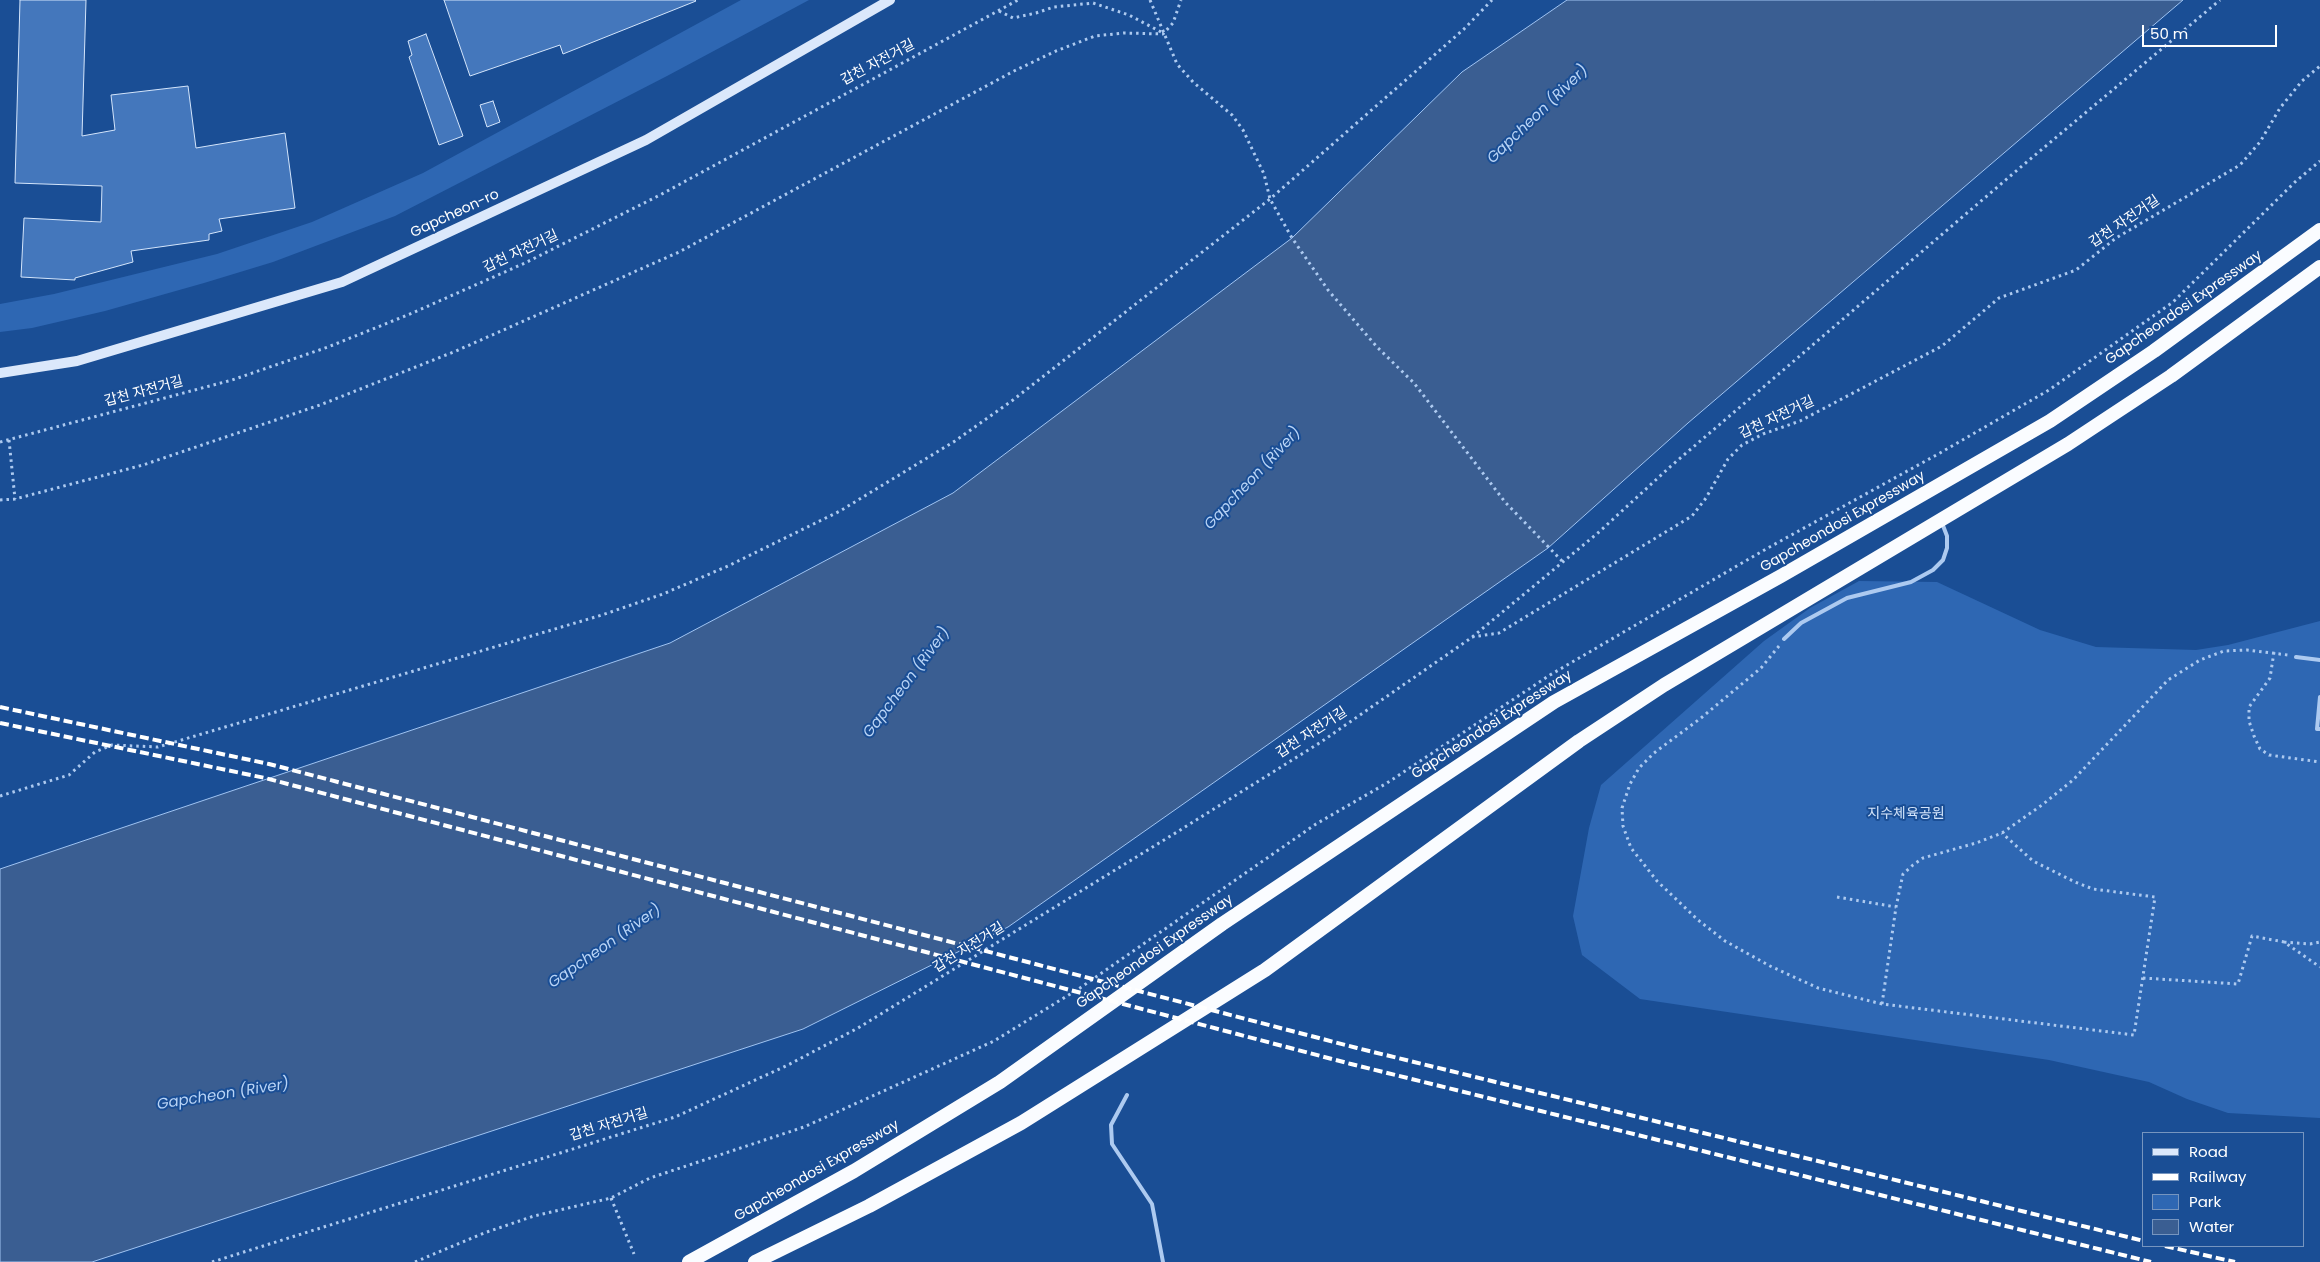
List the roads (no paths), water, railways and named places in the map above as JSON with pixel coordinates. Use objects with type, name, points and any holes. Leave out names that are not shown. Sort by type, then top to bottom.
[{"type":"highway","name":"Gapcheondosi Expressway","points":[[689,1262],[854,1171],[1000,1082],[1230,919],[1554,702],[1781,576],[2050,421],[2162,346],[2320,230]]},
{"type":"highway","points":[[755,1262],[869,1206],[1029,1118],[1264,970],[1579,741],[1664,685],[2068,444],[2171,376],[2320,267]]},
{"type":"main road","name":"Gapcheon-ro","points":[[0,373],[77,361],[342,282],[646,140],[890,0]]},
{"type":"lane","points":[[1784,639],[1801,622],[1847,598],[1912,582],[1933,570],[1943,560],[1947,548],[1947,536],[1941,521]]},
{"type":"lane","points":[[2296,657],[2320,660]]},
{"type":"lane","points":[[2320,697],[2316,729],[2320,729]]},
{"type":"lane","points":[[1127,1095],[1111,1124],[1112,1144],[1152,1204],[1163,1262]]},
{"type":"water","name":"Gapcheon (River)","points":[[1567,0],[2183,0],[1688,423],[1548,548],[1008,927],[803,1029],[92,1262],[0,1262],[0,869],[670,643],[953,493],[1292,238],[1462,72]]},
{"type":"railway","points":[[0,707],[269,764],[1357,1048],[2142,1241]]},
{"type":"railway","points":[[0,723],[265,778],[1351,1064],[2151,1262]]},
{"type":"railway","points":[[2169,1247],[2235,1262]]},
{"type":"park label","name":"지수체육공원","points":[[1906,814]]}]
